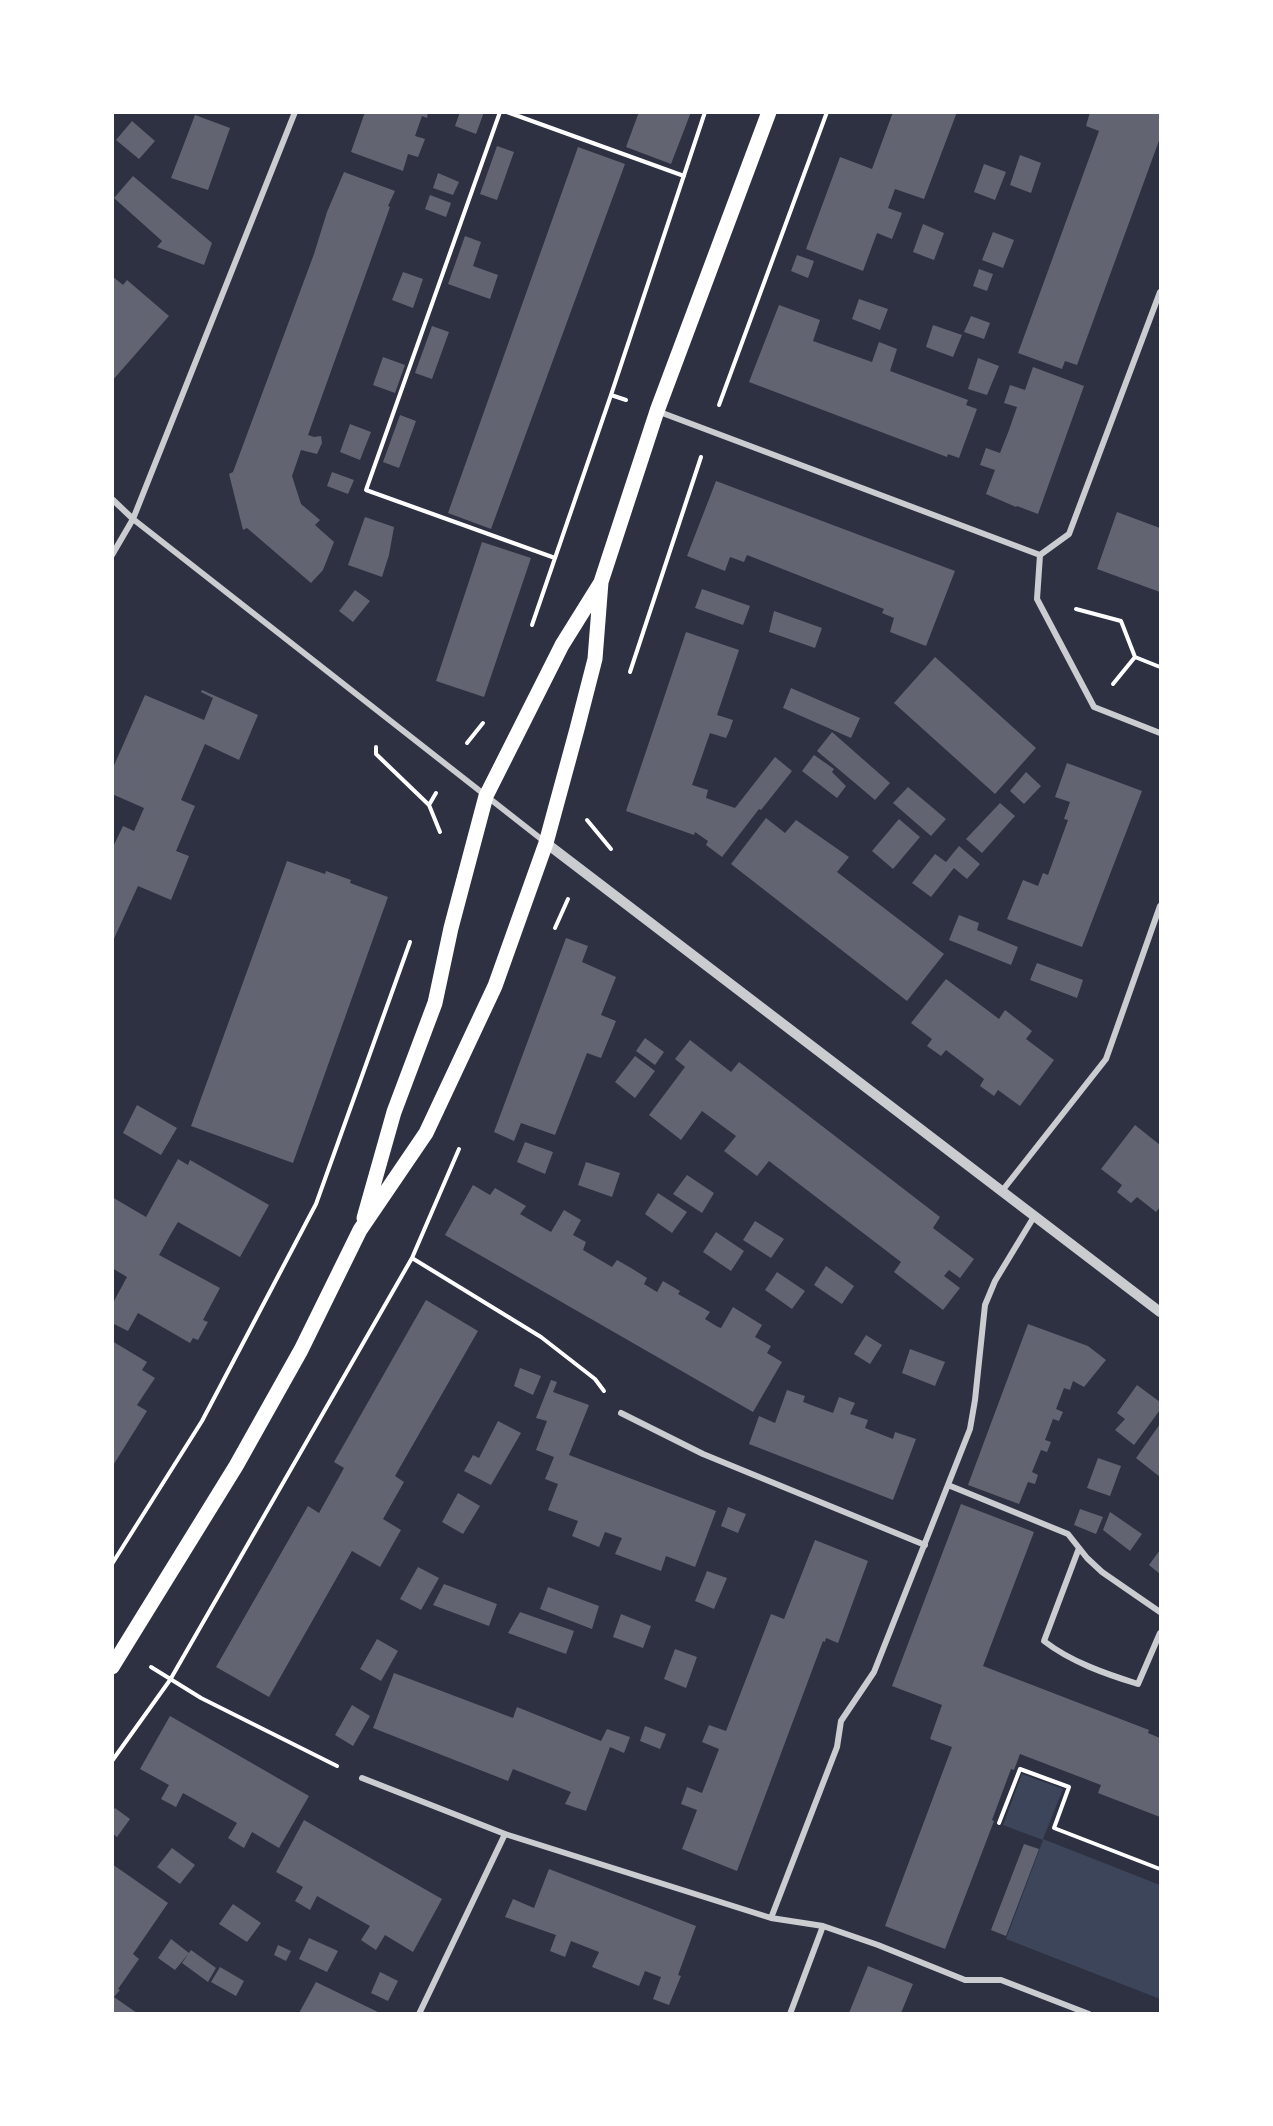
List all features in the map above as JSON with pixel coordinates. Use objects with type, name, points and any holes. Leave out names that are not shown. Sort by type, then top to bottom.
[{"type":"main road","points":[[112,1667],[236,1466],[301,1350],[360,1230],[426,1133],[495,986],[546,843],[595,659],[602,582],[657,411],[769,112]]},
{"type":"main road","points":[[360,1230],[394,1112],[435,1003],[451,928],[486,796],[562,645],[602,582]]},
{"type":"street","points":[[112,555],[134,519],[295,112]]},
{"type":"street","points":[[1040,555],[1069,534],[1161,292]]},
{"type":"street","points":[[657,411],[1040,555]]},
{"type":"street","points":[[112,499],[134,519],[372,704],[450,769],[1161,1312]]},
{"type":"street","points":[[1040,555],[1037,599],[1094,707],[1161,733]]},
{"type":"street","points":[[1002,1191],[1106,1059],[1161,906]]},
{"type":"street","points":[[771,1918],[837,1747],[841,1721],[874,1672],[970,1429],[985,1305],[995,1281],[1035,1215]]},
{"type":"street","points":[[621,1413],[703,1454],[925,1545]]},
{"type":"street","points":[[948,1485],[1068,1534],[1102,1572],[1161,1612]]},
{"type":"street","points":[[1079,1548],[1044,1641],[1060,1653],[1118,1678],[1138,1684],[1161,1634]]},
{"type":"street","points":[[362,1778],[505,1834],[771,1918],[823,1926],[965,1980],[1001,1980],[1089,2013]]},
{"type":"street","points":[[419,2013],[505,1834]]},
{"type":"street","points":[[790,2013],[823,1926]]},
{"type":"path","points":[[500,112],[366,490],[555,558]]},
{"type":"path","points":[[507,112],[684,176]]},
{"type":"path","points":[[528,635],[705,112]]},
{"type":"path","points":[[628,677],[710,430],[827,112]]},
{"type":"path","points":[[1037,599],[1121,621],[1135,657],[1161,667]]},
{"type":"path","points":[[1094,707],[1135,657]]},
{"type":"path","points":[[429,805],[476,730],[491,715]]},
{"type":"path","points":[[584,830],[588,810]]},
{"type":"path","points":[[112,1564],[202,1421],[316,1204],[414,931]]},
{"type":"path","points":[[112,1761],[170,1680],[412,1258],[464,1138]]},
{"type":"path","points":[[412,1258],[541,1337],[595,1379],[621,1413]]},
{"type":"path","points":[[143,1661],[201,1698],[362,1778]]},
{"type":"path","points":[[999,1822],[1020,1769],[1069,1787],[1053,1828],[1161,1869]]},
{"type":"shaded area","points":[[1022,1774],[1063,1789],[1043,1839],[1160,1885],[1160,1999],[1006,1939],[1043,1840],[1003,1825]]},
{"type":"building","points":[[365,112],[428,112],[427,118],[422,116],[415,136],[425,139],[418,157],[408,154],[403,171],[351,152]]},
{"type":"building","points":[[460,112],[484,112],[476,134],[455,126]]},
{"type":"building","points":[[639,112],[691,112],[671,164],[626,147]]},
{"type":"building","points":[[893,112],[957,112],[924,199],[895,189],[888,208],[902,213],[892,239],[877,233],[863,271],[806,249],[840,157],[872,169]]},
{"type":"building","points":[[1090,112],[1160,112],[1160,138],[1077,365],[1065,361],[1062,369],[1018,353],[1099,131],[1086,126]]},
{"type":"building","points":[[195,115],[230,128],[208,190],[171,178]]},
{"type":"building","points":[[132,121],[155,141],[139,159],[116,140]]},
{"type":"building","points":[[497,146],[514,152],[497,200],[480,194]]},
{"type":"building","points":[[578,147],[625,164],[491,529],[448,513]]},
{"type":"building","points":[[1020,155],[1041,163],[1031,193],[1010,185]]},
{"type":"building","points":[[984,164],[1006,172],[995,200],[974,192]]},
{"type":"building","points":[[344,172],[395,191],[308,435],[321,436],[322,443],[317,454],[301,450],[292,476],[301,504],[320,520],[315,525],[334,542],[323,570],[311,583],[247,528],[243,530],[229,474],[233,472],[314,254],[327,212]]},
{"type":"building","points":[[438,173],[459,182],[453,195],[433,188]]},
{"type":"building","points":[[133,176],[212,243],[204,265],[157,247],[162,241],[114,198]]},
{"type":"building","points":[[430,195],[451,203],[446,217],[425,209]]},
{"type":"building","points":[[923,224],[944,233],[934,260],[913,252]]},
{"type":"building","points":[[993,232],[1014,240],[1003,268],[982,260]]},
{"type":"building","points":[[465,236],[481,242],[473,266],[498,275],[490,299],[448,284]]},
{"type":"building","points":[[797,255],[814,261],[808,278],[791,271]]},
{"type":"building","points":[[979,269],[993,274],[987,291],[973,286]]},
{"type":"building","points":[[403,272],[423,279],[413,308],[392,300]]},
{"type":"building","points":[[112,276],[123,285],[127,280],[169,316],[112,381]]},
{"type":"building","points":[[859,299],[888,309],[880,330],[852,319]]},
{"type":"building","points":[[779,305],[820,320],[813,341],[872,362],[879,342],[897,349],[890,371],[968,400],[966,405],[977,409],[959,458],[948,454],[947,457],[749,382]]},
{"type":"building","points":[[971,316],[990,323],[984,339],[964,332]]},
{"type":"building","points":[[933,325],[962,335],[953,357],[926,347]]},
{"type":"building","points":[[432,326],[449,332],[432,379],[415,373]]},
{"type":"building","points":[[383,357],[405,365],[395,393],[373,385]]},
{"type":"building","points":[[978,358],[999,366],[987,395],[968,389]]},
{"type":"building","points":[[1033,367],[1084,386],[1038,514],[986,494],[995,470],[980,465],[986,448],[1000,453],[1017,407],[1004,403],[1010,385],[1025,390]]},
{"type":"building","points":[[400,415],[416,421],[399,468],[383,462]]},
{"type":"building","points":[[350,424],[371,432],[360,460],[340,452]]},
{"type":"building","points":[[332,472],[354,480],[348,494],[327,486]]},
{"type":"building","points":[[716,481],[955,571],[926,646],[890,632],[894,618],[882,613],[884,609],[747,555],[744,562],[730,557],[725,571],[687,556]]},
{"type":"building","points":[[1117,512],[1160,528],[1160,592],[1097,569]]},
{"type":"building","points":[[365,517],[394,527],[382,577],[348,565]]},
{"type":"building","points":[[482,542],[531,558],[484,697],[436,681]]},
{"type":"building","points":[[702,589],[750,606],[743,625],[695,608]]},
{"type":"building","points":[[355,590],[370,601],[353,622],[339,611]]},
{"type":"building","points":[[774,611],[822,628],[815,648],[769,632]]},
{"type":"building","points":[[686,632],[739,650],[717,715],[733,720],[730,729],[726,738],[710,733],[692,785],[708,790],[706,798],[735,808],[775,757],[792,771],[722,857],[706,845],[708,841],[695,832],[694,835],[626,811]]},
{"type":"building","points":[[935,657],[1036,748],[995,794],[894,703]]},
{"type":"building","points":[[791,688],[860,718],[851,738],[783,708]]},
{"type":"building","points":[[202,690],[258,715],[239,760],[205,744],[181,800],[195,806],[176,851],[189,856],[171,900],[138,886],[112,943],[112,849],[123,826],[134,831],[144,808],[112,794],[112,770],[145,695],[204,720],[213,698],[201,692]]},
{"type":"building","points":[[832,732],[890,783],[875,800],[817,751]]},
{"type":"building","points":[[814,755],[834,769],[832,772],[846,786],[837,798],[802,771]]},
{"type":"building","points":[[1067,763],[1142,791],[1082,947],[1007,919],[1023,880],[1038,886],[1043,873],[1048,875],[1068,820],[1064,819],[1070,802],[1055,797]]},
{"type":"building","points":[[1026,772],[1041,786],[1024,804],[1010,791]]},
{"type":"building","points":[[908,787],[946,819],[931,836],[893,803]]},
{"type":"building","points":[[1000,803],[1015,816],[982,853],[966,839]]},
{"type":"building","points":[[766,818],[785,833],[796,820],[849,857],[837,872],[944,954],[907,1001],[731,864]]},
{"type":"building","points":[[899,819],[920,837],[893,869],[872,851]]},
{"type":"building","points":[[959,846],[980,864],[967,879],[954,868],[931,897],[912,883],[935,854],[946,862]]},
{"type":"building","points":[[287,861],[325,874],[326,871],[388,897],[293,1163],[191,1126]]},
{"type":"building","points":[[959,915],[979,923],[977,930],[1018,947],[1011,965],[949,940]]},
{"type":"building","points":[[566,938],[588,946],[582,962],[616,977],[601,1015],[616,1021],[601,1058],[587,1053],[555,1135],[521,1123],[514,1141],[494,1132]]},
{"type":"building","points":[[1037,963],[1083,980],[1077,998],[1030,980]]},
{"type":"building","points":[[946,979],[999,1019],[1005,1010],[1032,1031],[1026,1039],[1054,1060],[1020,1106],[998,1090],[994,1096],[980,1086],[984,1079],[946,1050],[941,1056],[927,1046],[932,1039],[911,1023]]},
{"type":"building","points":[[645,1038],[664,1052],[655,1065],[636,1051]]},
{"type":"building","points":[[690,1040],[731,1072],[739,1062],[940,1217],[933,1228],[974,1259],[960,1278],[949,1270],[944,1276],[960,1288],[943,1310],[894,1272],[901,1262],[769,1161],[757,1176],[724,1151],[736,1136],[702,1111],[681,1140],[649,1115],[685,1067],[675,1059]]},
{"type":"building","points":[[635,1056],[655,1071],[635,1098],[615,1082]]},
{"type":"building","points":[[137,1105],[177,1128],[161,1155],[123,1133]]},
{"type":"building","points":[[1135,1125],[1160,1145],[1160,1207],[1156,1212],[1137,1197],[1131,1203],[1117,1192],[1122,1185],[1101,1169]]},
{"type":"building","points":[[525,1142],[553,1152],[545,1174],[517,1162]]},
{"type":"building","points":[[178,1159],[188,1165],[190,1160],[269,1205],[240,1257],[178,1222],[172,1232],[159,1255],[220,1288],[203,1320],[208,1322],[198,1340],[193,1338],[190,1343],[138,1313],[128,1331],[112,1323],[112,1301],[127,1277],[112,1268],[112,1197],[146,1217]]},
{"type":"building","points":[[586,1162],[620,1173],[612,1197],[578,1185]]},
{"type":"building","points":[[687,1175],[714,1193],[702,1213],[673,1194]]},
{"type":"building","points":[[473,1185],[490,1195],[495,1188],[526,1206],[520,1214],[551,1232],[564,1210],[581,1220],[573,1235],[586,1242],[583,1250],[612,1267],[617,1260],[647,1278],[644,1284],[657,1292],[663,1281],[680,1291],[678,1294],[710,1312],[705,1319],[718,1327],[721,1328],[733,1307],[762,1325],[755,1337],[771,1346],[767,1353],[782,1362],[753,1412],[445,1235]]},
{"type":"building","points":[[658,1193],[687,1212],[672,1233],[645,1214]]},
{"type":"building","points":[[755,1221],[784,1239],[771,1258],[743,1240]]},
{"type":"building","points":[[716,1232],[744,1251],[731,1271],[703,1252]]},
{"type":"building","points":[[826,1266],[854,1286],[842,1304],[814,1285]]},
{"type":"building","points":[[777,1272],[805,1291],[792,1309],[765,1290]]},
{"type":"building","points":[[426,1300],[478,1331],[395,1476],[404,1482],[383,1519],[401,1530],[380,1567],[352,1551],[269,1697],[216,1667],[308,1506],[319,1513],[344,1468],[334,1462]]},
{"type":"building","points":[[1028,1324],[1088,1346],[1106,1360],[1084,1387],[1073,1381],[1070,1390],[1064,1388],[1056,1409],[1063,1412],[1059,1421],[1053,1419],[1045,1440],[1051,1442],[1047,1452],[1041,1450],[1032,1472],[1038,1475],[1035,1484],[1028,1482],[1019,1504],[968,1485]]},
{"type":"building","points":[[866,1335],[882,1345],[870,1364],[854,1354]]},
{"type":"building","points":[[112,1341],[147,1362],[142,1370],[155,1378],[137,1405],[147,1411],[112,1467]]},
{"type":"building","points":[[910,1349],[945,1362],[935,1386],[902,1373]]},
{"type":"building","points":[[520,1368],[541,1376],[533,1395],[514,1386]]},
{"type":"building","points":[[551,1380],[557,1382],[553,1392],[589,1405],[569,1455],[716,1511],[695,1567],[666,1556],[661,1571],[615,1554],[622,1538],[605,1532],[599,1547],[572,1536],[578,1521],[548,1510],[558,1484],[545,1479],[554,1457],[536,1450],[547,1421],[536,1418]]},
{"type":"building","points":[[1137,1385],[1160,1402],[1160,1410],[1134,1445],[1115,1430],[1125,1419],[1117,1413]]},
{"type":"building","points":[[787,1390],[805,1396],[803,1402],[833,1413],[839,1397],[855,1403],[850,1414],[868,1420],[865,1428],[893,1439],[895,1432],[916,1439],[893,1500],[749,1444],[759,1416],[775,1423]]},
{"type":"building","points":[[498,1421],[521,1433],[491,1485],[464,1471],[473,1455],[479,1458]]},
{"type":"building","points":[[1160,1424],[1160,1477],[1136,1458]]},
{"type":"building","points":[[1098,1458],[1121,1466],[1110,1496],[1087,1488]]},
{"type":"building","points":[[458,1493],[480,1506],[463,1534],[442,1522]]},
{"type":"building","points":[[961,1504],[1034,1532],[983,1666],[1149,1730],[1148,1733],[1160,1738],[1160,1817],[1098,1793],[1101,1785],[1020,1754],[1014,1770],[1011,1769],[992,1820],[994,1821],[945,1949],[885,1926],[952,1747],[930,1739],[942,1705],[892,1686]]},
{"type":"building","points":[[728,1507],[746,1514],[738,1533],[721,1526]]},
{"type":"building","points":[[1080,1509],[1103,1517],[1096,1534],[1074,1525]]},
{"type":"building","points":[[1110,1512],[1142,1534],[1130,1551],[1103,1530]]},
{"type":"building","points":[[815,1540],[868,1561],[838,1643],[826,1638],[825,1642],[823,1641],[737,1871],[682,1849],[697,1810],[681,1804],[687,1787],[702,1793],[719,1749],[702,1742],[709,1725],[726,1731],[771,1614],[784,1619]]},
{"type":"building","points":[[1160,1550],[1160,1574],[1149,1565]]},
{"type":"building","points":[[418,1567],[439,1578],[421,1610],[400,1599]]},
{"type":"building","points":[[707,1571],[727,1578],[714,1609],[695,1601]]},
{"type":"building","points":[[444,1584],[497,1604],[489,1626],[433,1605]]},
{"type":"building","points":[[548,1587],[599,1606],[592,1629],[540,1609]]},
{"type":"building","points":[[520,1612],[574,1631],[566,1654],[508,1633]]},
{"type":"building","points":[[621,1614],[651,1626],[643,1648],[613,1637]]},
{"type":"building","points":[[377,1639],[398,1651],[381,1681],[360,1669]]},
{"type":"building","points":[[675,1649],[697,1657],[686,1688],[664,1679]]},
{"type":"building","points":[[394,1673],[513,1718],[517,1707],[601,1741],[607,1729],[630,1737],[624,1753],[610,1747],[586,1811],[565,1804],[571,1792],[513,1769],[508,1781],[373,1728]]},
{"type":"building","points":[[352,1705],[370,1716],[353,1746],[335,1735]]},
{"type":"building","points":[[170,1716],[309,1796],[279,1848],[252,1832],[244,1848],[228,1838],[237,1823],[183,1793],[176,1807],[161,1799],[169,1785],[140,1769]]},
{"type":"building","points":[[645,1726],[666,1734],[660,1749],[640,1741]]},
{"type":"building","points":[[115,1808],[130,1819],[117,1837],[112,1833],[112,1812]]},
{"type":"building","points":[[304,1820],[442,1899],[413,1952],[385,1935],[376,1950],[361,1940],[370,1926],[317,1896],[310,1910],[295,1901],[303,1887],[276,1872]]},
{"type":"building","points":[[1024,1844],[1039,1849],[1006,1936],[991,1930]]},
{"type":"building","points":[[172,1848],[195,1865],[180,1884],[157,1867]]},
{"type":"building","points":[[112,1864],[168,1903],[133,1954],[139,1959],[114,1997],[137,2013],[112,2013]]},
{"type":"building","points":[[549,1869],[696,1926],[678,1975],[681,1976],[669,2005],[653,1999],[661,1977],[645,1971],[639,1986],[592,1967],[599,1952],[571,1941],[565,1957],[550,1951],[556,1935],[505,1917],[513,1899],[534,1908]]},
{"type":"building","points":[[233,1904],[261,1923],[247,1942],[219,1924]]},
{"type":"building","points":[[309,1938],[338,1951],[327,1972],[299,1959]]},
{"type":"building","points":[[171,1939],[189,1953],[175,1970],[158,1958]]},
{"type":"building","points":[[278,1945],[291,1951],[286,1961],[274,1955]]},
{"type":"building","points":[[191,1950],[216,1968],[208,1982],[182,1963]]},
{"type":"building","points":[[868,1966],[913,1984],[901,2013],[849,2013]]},
{"type":"building","points":[[220,1967],[244,1981],[236,1996],[211,1982]]},
{"type":"building","points":[[380,1972],[398,1981],[388,2001],[371,1993]]},
{"type":"building","points":[[316,1982],[378,2012],[299,2013]]}]
